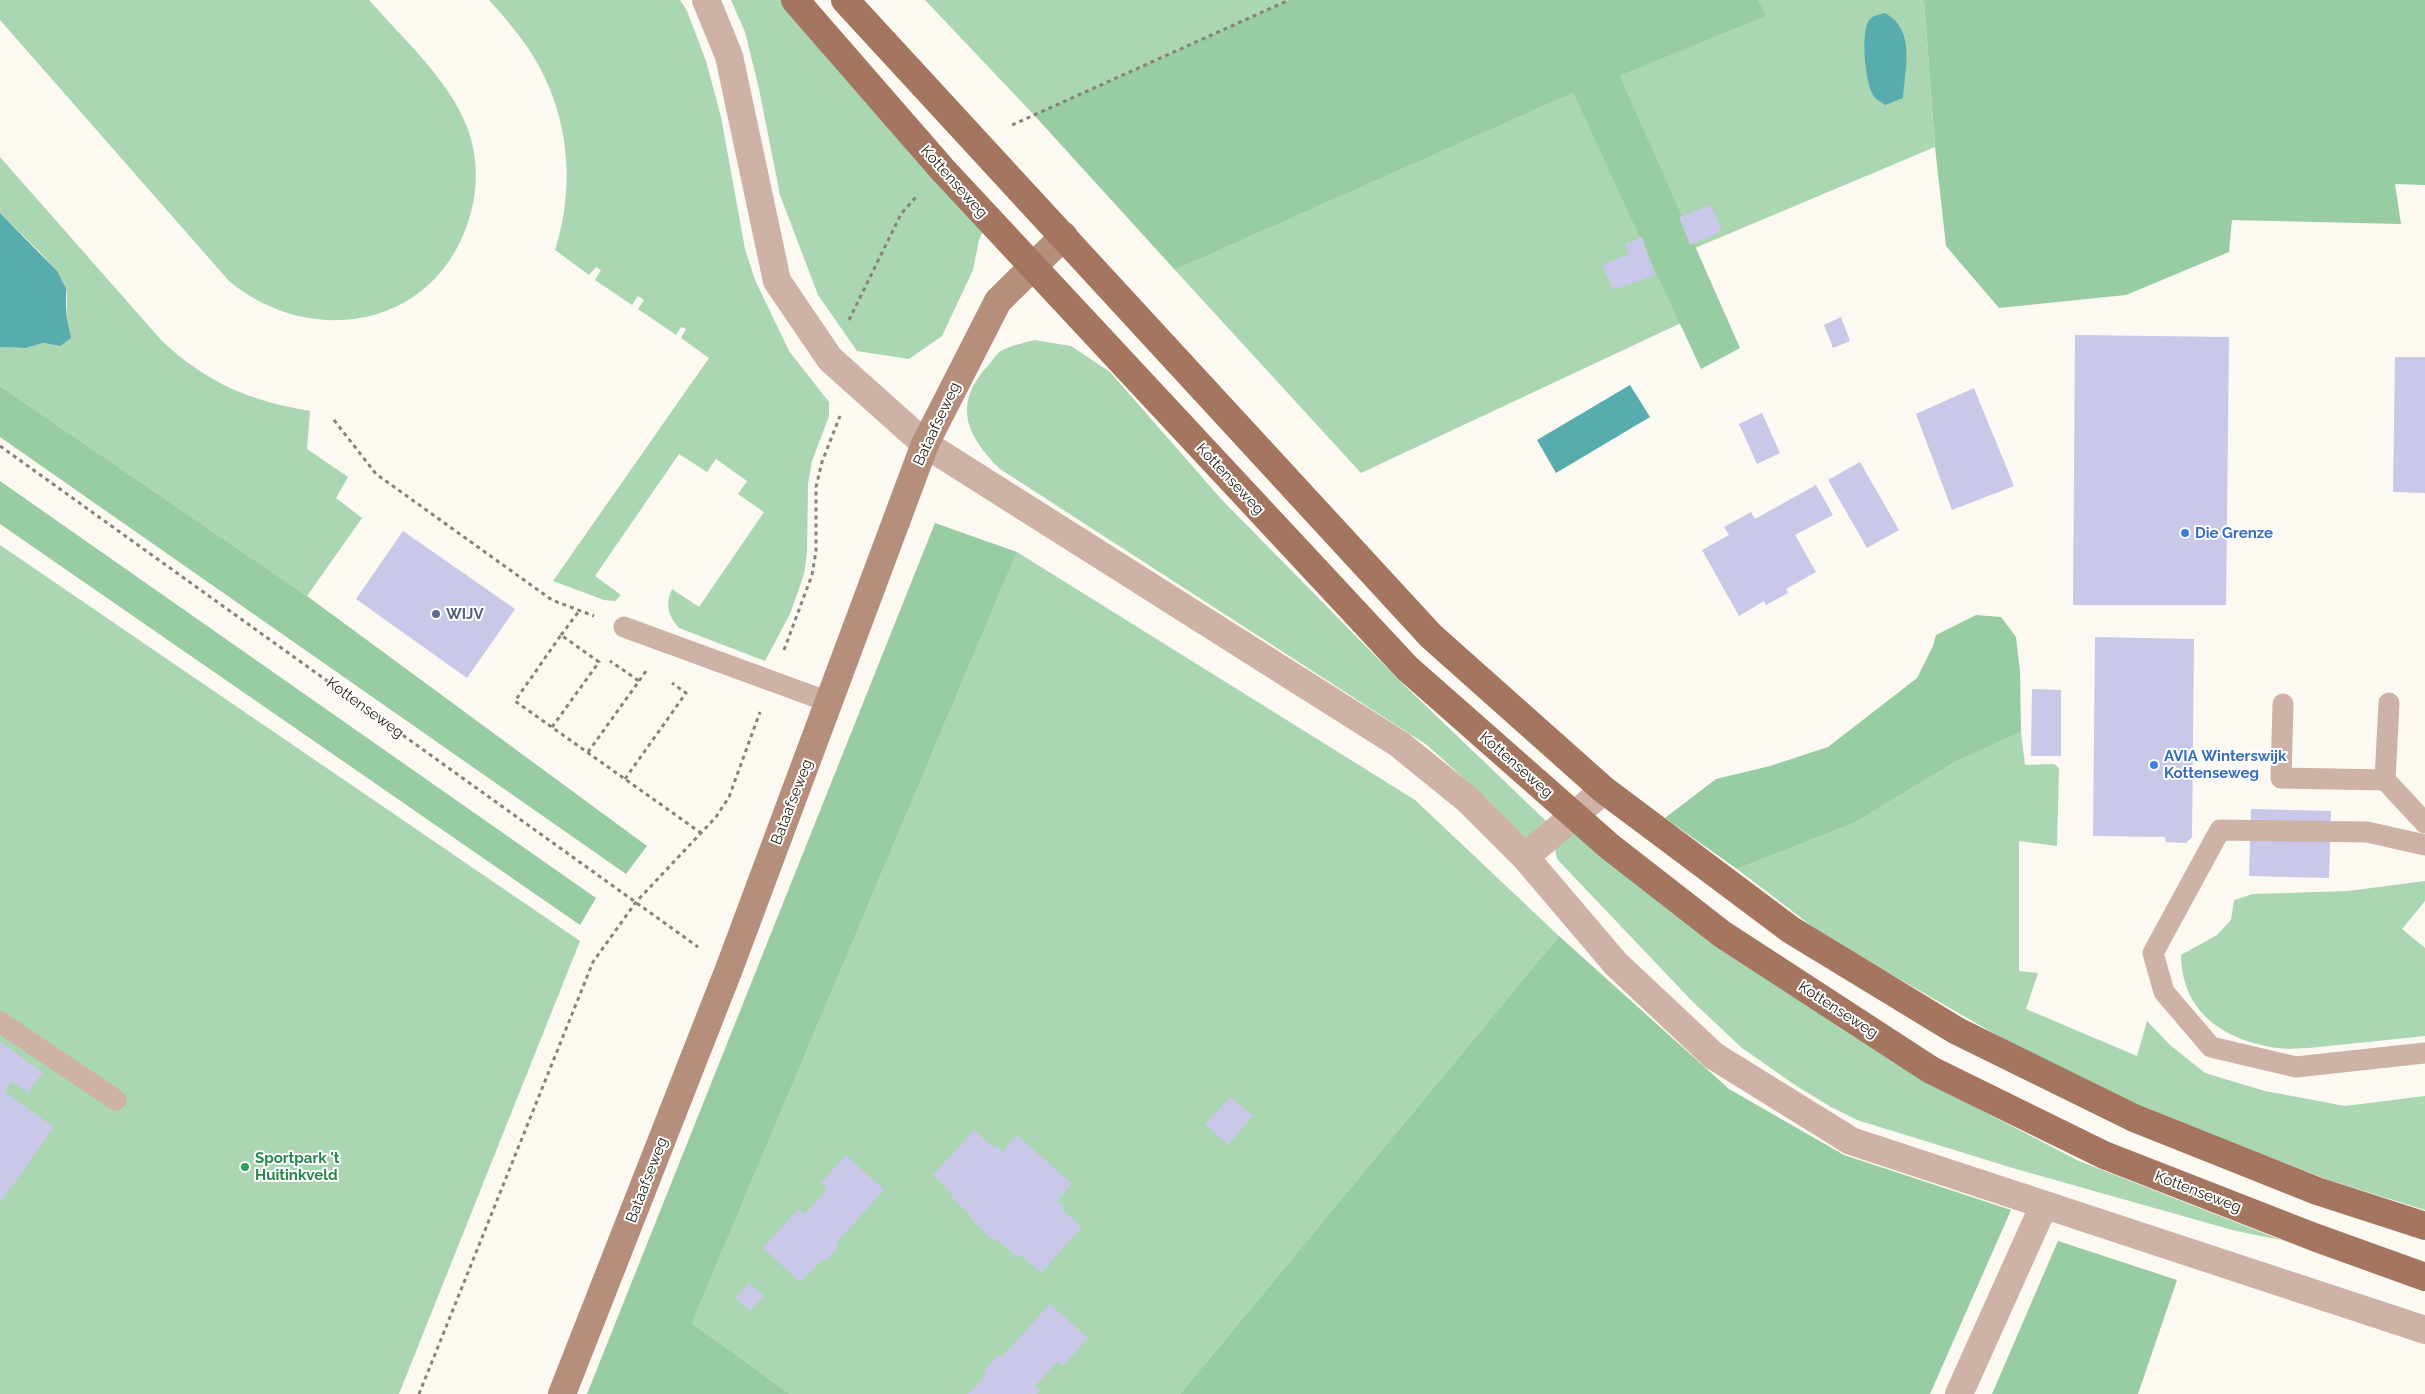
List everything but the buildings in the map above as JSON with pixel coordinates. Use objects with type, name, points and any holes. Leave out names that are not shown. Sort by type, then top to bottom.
[{"type":"main road","name":"Kottenseweg","points":[[795,0],[942,170],[1407,668],[1609,846],[1722,934],[1931,1070],[2104,1155],[2314,1237],[2425,1277]]},
{"type":"main road","points":[[845,0],[1431,636],[1604,790],[1791,930],[1956,1031],[2134,1118],[2317,1191],[2425,1226]]},
{"type":"main road","name":"Bataafseweg","points":[[562,1394],[729,969],[925,444],[998,301],[1064,236]]},
{"type":"street","points":[[706,0],[729,56],[777,282],[830,359],[925,444],[1399,744],[1466,799],[1525,857],[1616,964],[1714,1056],[1851,1141],[2361,1307],[2425,1330]]},
{"type":"street","points":[[1525,857],[1604,790]]},
{"type":"street","points":[[1959,1394],[2044,1205]]},
{"type":"lane","points":[[624,627],[829,702]]},
{"type":"lane","points":[[2389,702],[2385,780],[2425,823]]},
{"type":"lane","points":[[2283,704],[2281,778],[2385,780]]},
{"type":"lane","points":[[2425,845],[2367,832],[2220,830],[2153,953],[2164,992],[2211,1047],[2296,1067],[2425,1053]]},
{"type":"lane","points":[[0,1022],[116,1100]]},
{"type":"path","points":[[976,142],[1289,0]]},
{"type":"path","points":[[830,359],[901,214],[942,170]]},
{"type":"path","points":[[418,1394],[593,962],[636,902],[716,817],[729,797],[812,574],[816,550],[816,487],[822,462],[853,380]]},
{"type":"path","points":[[334,420],[376,474],[552,600],[624,627]]},
{"type":"path","name":"Kottenseweg","points":[[0,446],[729,969]]},
{"type":"path","points":[[579,611],[515,700],[701,833]]},
{"type":"path","points":[[561,635],[599,662]]},
{"type":"path","points":[[552,727],[603,656],[638,681]]},
{"type":"path","points":[[588,752],[649,667]]},
{"type":"path","points":[[625,779],[686,693],[671,682]]},
{"type":"green space","points":[[0,0],[369,0],[442,83],[464,120],[471,139],[476,172],[473,206],[466,228],[448,262],[424,289],[395,307],[363,318],[329,320],[294,315],[261,302],[229,281],[0,20]]},
{"type":"green space","points":[[489,0],[680,0],[687,11],[706,61],[721,117],[745,249],[755,280],[789,351],[829,402],[829,416],[812,461],[808,484],[807,554],[804,574],[790,614],[765,661],[679,628],[672,619],[669,610],[668,605],[672,589],[699,607],[764,512],[738,494],[747,481],[716,459],[707,472],[679,454],[595,576],[621,595],[615,601],[604,600],[553,581],[709,358],[681,338],[686,329],[681,327],[676,335],[638,309],[644,300],[638,296],[632,305],[595,280],[601,270],[596,267],[589,275],[555,250],[566,198],[567,172],[560,120],[542,71],[528,48]]},
{"type":"green space","points":[[731,0],[783,0],[985,227],[979,240],[973,270],[942,336],[909,359],[857,351],[818,295],[780,195],[759,89],[745,32]]},
{"type":"green space","points":[[925,0],[1289,0],[1034,115]]},
{"type":"green space","points":[[1289,0],[1758,0],[1766,16],[1620,76],[1740,348],[1701,369],[1573,93],[1175,270],[1034,115]]},
{"type":"green space","points":[[1758,0],[1924,0],[1935,147],[1695,248],[1620,76],[1765,16]]},
{"type":"green space","points":[[1924,0],[2425,0],[2425,185],[2395,184],[2401,224],[2232,220],[2229,252],[2126,295],[1999,308],[1946,246],[1935,147]]},
{"type":"green space","points":[[1573,93],[1681,323],[1361,473],[1175,270]]},
{"type":"green space","points":[[0,157],[162,341],[179,356],[213,379],[249,396],[310,411],[307,449],[348,477],[336,498],[362,518],[307,596],[0,386],[0,347],[26,348],[43,343],[60,346],[66,318],[67,296],[66,289],[56,271],[0,213]]},
{"type":"green space","points":[[1034,340],[1071,346],[1110,372],[1222,500],[1403,684],[1547,822],[1535,837],[1522,838],[1490,802],[1427,745],[1000,469],[980,446],[973,434],[967,409],[969,396],[975,383],[1001,351]]},
{"type":"green space","points":[[0,386],[307,596],[647,846],[626,874],[0,437]]},
{"type":"green space","points":[[0,481],[596,898],[580,925],[0,524]]},
{"type":"green space","points":[[935,523],[1017,552],[692,1323],[790,1394],[587,1394]]},
{"type":"green space","name":"Sportpark 't Huitinkveld","points":[[0,545],[580,941],[399,1394],[0,1394]]},
{"type":"green space","points":[[1017,552],[1415,800],[1559,936],[1180,1394],[790,1394],[692,1323]]},
{"type":"green space","points":[[1976,615],[2001,617],[2016,637],[2020,671],[2021,732],[1955,762],[1856,822],[1737,869],[1665,818],[1716,779],[1770,766],[1828,747],[1917,678],[1933,646],[1936,635]]},
{"type":"green space","points":[[2021,732],[2025,765],[2054,764],[2059,768],[2057,846],[2019,841],[2019,971],[2038,973],[2026,1009],[2137,1056],[2147,1021],[2170,1045],[2205,1073],[2265,1091],[2345,1106],[2425,1096],[2425,1210],[2329,1180],[2137,1106],[2042,1061],[1826,937],[1737,869],[1856,822],[1955,762]]},
{"type":"green space","points":[[1575,832],[1672,909],[1861,1041],[1981,1110],[2079,1161],[2281,1240],[2236,1231],[2016,1169],[1857,1120],[1831,1107],[1795,1085],[1742,1048],[1692,1001],[1557,859],[1555,849]]},
{"type":"green space","points":[[2425,881],[2425,901],[2402,929],[2425,948],[2425,1036],[2308,1048],[2277,1048],[2240,1038],[2224,1030],[2198,1008],[2189,993],[2183,975],[2181,955],[2217,935],[2231,920],[2234,900],[2253,894],[2348,891]]},
{"type":"green space","points":[[1559,936],[1729,1089],[1844,1155],[2011,1210],[1930,1394],[1180,1394]]},
{"type":"green space","points":[[2058,1241],[2177,1280],[2138,1394],[1992,1394]]},
{"type":"water","points":[[1885,13],[1895,20],[1901,29],[1905,39],[1906,62],[1903,98],[1885,105],[1874,96],[1870,88],[1864,48],[1868,22],[1873,17]]},
{"type":"water","points":[[0,213],[57,271],[66,288],[66,315],[71,338],[60,346],[43,343],[26,348],[0,347]]},
{"type":"water","points":[[1630,385],[1650,417],[1556,473],[1537,440]]},
{"type":"place","name":"Die Grenze","points":[[2185,533]]},
{"type":"place","name":"WIJV","points":[[436,614]]},
{"type":"place","name":"AVIA Winterswijk Kottenseweg","points":[[2154,765]]},
{"type":"place","name":"Sportpark 't Huitinkveld","points":[[245,1167]]}]
